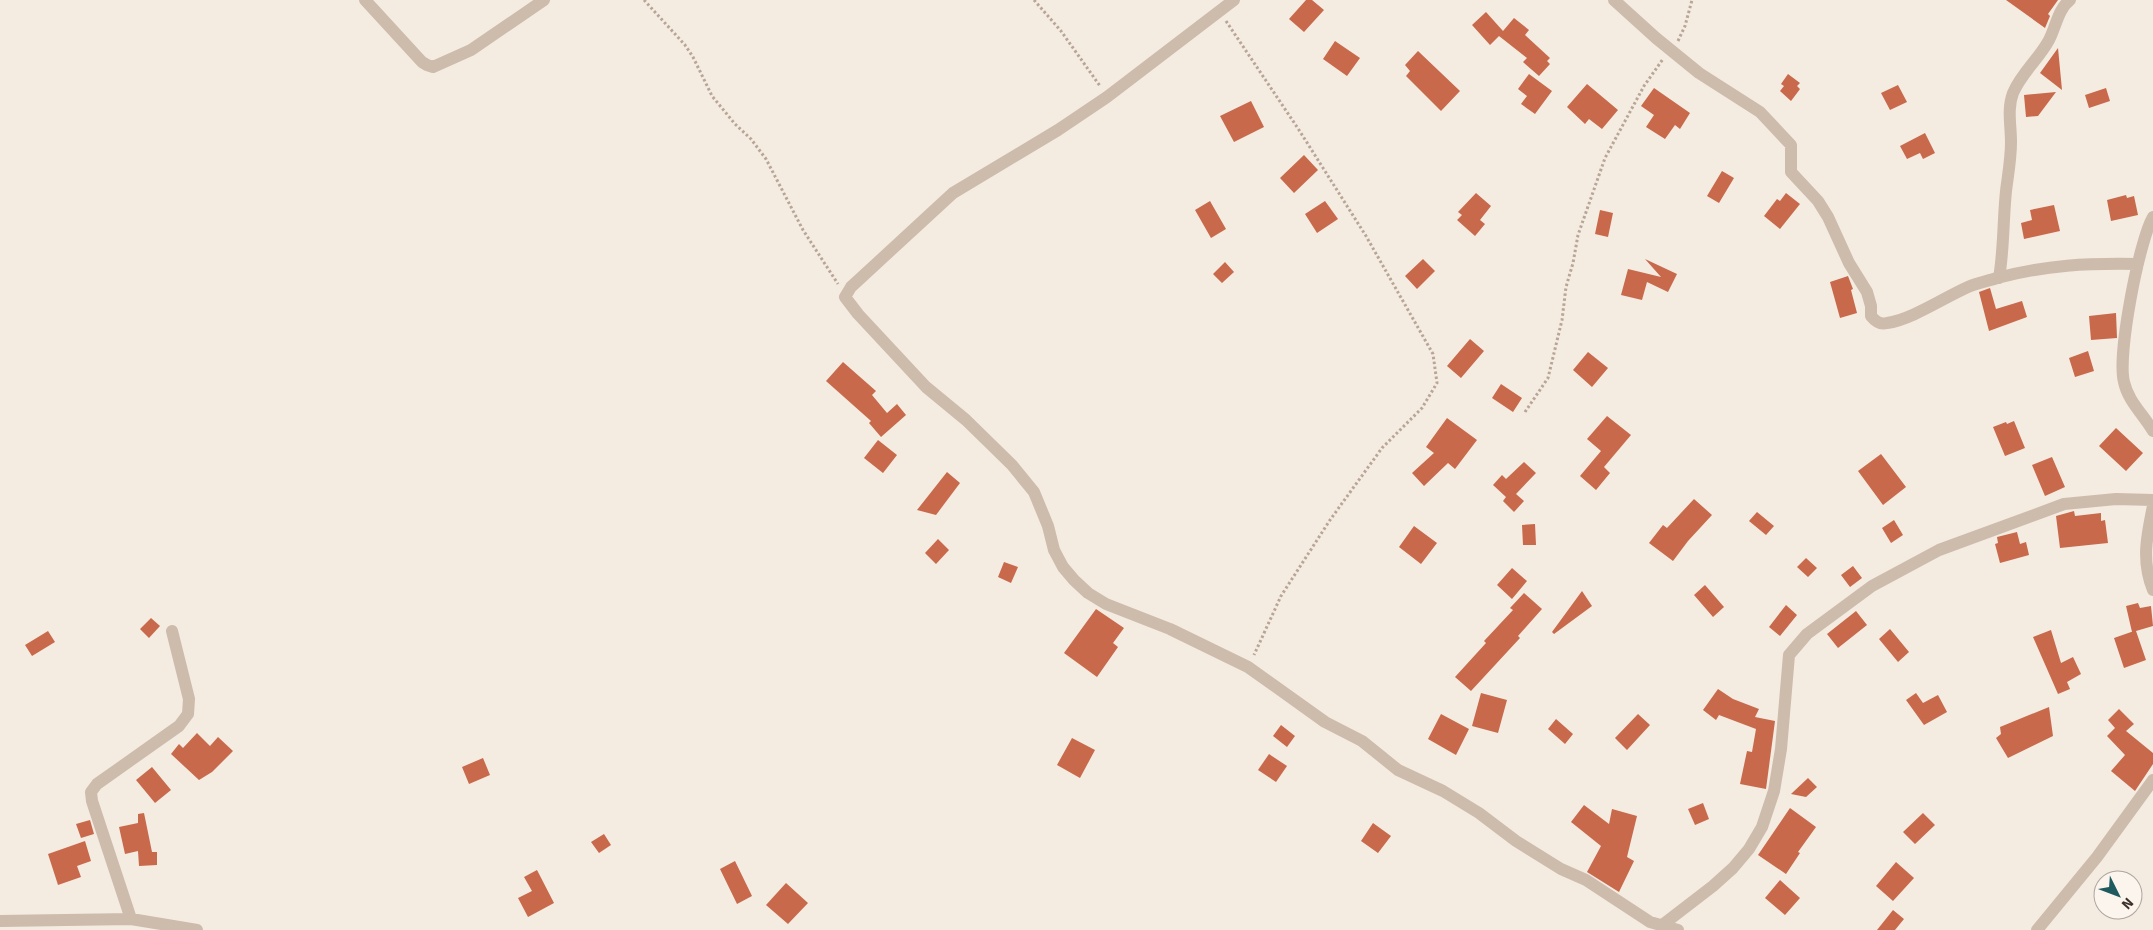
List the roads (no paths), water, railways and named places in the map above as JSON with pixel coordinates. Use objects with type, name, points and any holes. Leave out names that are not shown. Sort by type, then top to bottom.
[{"type":"street","points":[[365,0],[422,62],[427,66],[433,67],[471,50],[544,0]]},
{"type":"street","points":[[1234,0],[1107,97],[1058,130],[953,193],[850,287],[846,297],[858,314],[926,387],[979,432],[1029,486],[1041,507],[1054,550],[1063,567],[1074,580],[1106,604],[1170,628],[1248,667],[1325,722],[1362,741],[1398,770],[1443,791],[1478,813],[1516,841],[1561,869],[1586,880],[1650,922],[1678,930]]},
{"type":"street","points":[[1614,0],[1670,50],[1730,94],[1760,112],[1791,145],[1791,172],[1818,201],[1828,217],[1849,263],[1867,292],[1870,316],[1877,322],[1886,324],[1899,319],[1929,307],[1970,286],[2051,266],[2089,263],[2138,264]]},
{"type":"street","points":[[1999,278],[2003,253],[2010,150],[2010,107],[2020,80],[2029,65],[2047,44],[2064,6],[2070,0]]},
{"type":"street","points":[[2153,217],[2147,229],[2138,264],[2121,366],[2124,385],[2131,400],[2153,431]]},
{"type":"street","points":[[1661,926],[1733,868],[1749,849],[1762,827],[1774,791],[1781,749],[1789,655],[1807,634],[1872,586],[1938,550],[2064,504],[2116,499],[2153,500]]},
{"type":"street","points":[[2153,506],[2145,552],[2146,568],[2153,590]]},
{"type":"street","points":[[131,919],[92,801],[91,792],[97,784],[179,726],[188,714],[189,700],[172,631]]},
{"type":"street","points":[[2037,930],[2097,857],[2153,780]]},
{"type":"street","points":[[0,921],[131,919],[197,930]]}]
